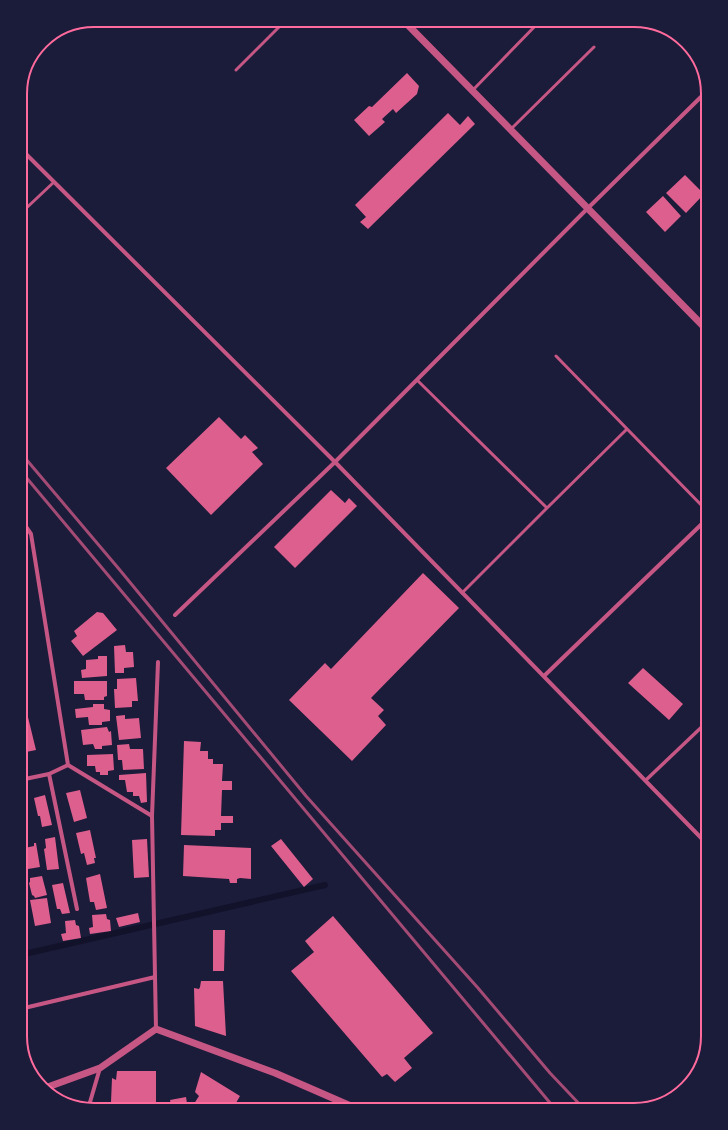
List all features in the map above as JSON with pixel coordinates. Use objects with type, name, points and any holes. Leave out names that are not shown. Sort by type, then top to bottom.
[{"type":"street","points":[[410,27],[701,324]]},
{"type":"street","points":[[175,615],[335,462],[587,209],[701,98]]},
{"type":"street","points":[[27,155],[335,462],[701,837]]},
{"type":"street","points":[[544,676],[701,525]]},
{"type":"street","points":[[27,528],[31,534],[68,766]]},
{"type":"street","points":[[156,1029],[152,816],[158,662]]},
{"type":"street","points":[[646,780],[701,728]]},
{"type":"street","points":[[27,779],[49,774],[68,766]]},
{"type":"street","points":[[68,766],[152,816]]},
{"type":"street","points":[[49,774],[77,909]]},
{"type":"street","points":[[27,1007],[155,977]]},
{"type":"street","points":[[50,1086],[100,1068],[156,1029]]},
{"type":"street","points":[[156,1029],[274,1072],[344,1103]]},
{"type":"street","points":[[90,1103],[100,1068]]},
{"type":"lane","points":[[236,70],[279,27]]},
{"type":"lane","points":[[472,91],[535,27]]},
{"type":"lane","points":[[510,130],[594,48]]},
{"type":"lane","points":[[27,207],[54,182]]},
{"type":"lane","points":[[556,356],[701,505]]},
{"type":"lane","points":[[416,380],[547,508]]},
{"type":"lane","points":[[462,593],[627,429]]},
{"type":"building","points":[[407,73],[419,86],[417,94],[396,113],[393,109],[382,119],[385,122],[369,136],[354,120],[369,106],[372,107]]},
{"type":"building","points":[[448,113],[460,125],[468,116],[475,124],[368,229],[360,222],[366,217],[355,205]]},
{"type":"building","points":[[685,175],[701,191],[701,197],[686,213],[666,193]]},
{"type":"building","points":[[663,196],[681,216],[665,232],[646,212]]},
{"type":"building","points":[[219,417],[241,439],[245,435],[258,448],[252,452],[263,464],[211,515],[166,468]]},
{"type":"building","points":[[331,490],[345,503],[349,498],[357,506],[295,568],[274,547]]},
{"type":"building","points":[[423,573],[459,608],[371,698],[384,710],[378,716],[386,725],[352,761],[289,700],[325,663],[331,669]]},
{"type":"building","points":[[97,612],[103,613],[117,630],[83,656],[71,641],[77,636],[74,631]]},
{"type":"building","points":[[125,645],[126,652],[133,652],[134,667],[124,668],[124,673],[115,673],[114,646]]},
{"type":"building","points":[[98,656],[107,656],[107,676],[82,678],[81,670],[86,669],[86,660],[98,659]]},
{"type":"building","points":[[643,668],[683,704],[669,720],[628,683]]},
{"type":"building","points":[[136,678],[138,701],[132,701],[132,707],[115,708],[114,689],[117,689],[117,679]]},
{"type":"building","points":[[74,681],[107,681],[107,696],[104,697],[104,700],[85,700],[84,694],[74,694]]},
{"type":"building","points":[[93,704],[104,704],[104,709],[110,710],[110,721],[102,722],[102,725],[89,725],[88,717],[76,718],[75,709],[93,707]]},
{"type":"building","points":[[27,713],[36,750],[27,752]]},
{"type":"building","points":[[125,715],[125,719],[139,718],[141,738],[119,740],[116,716]]},
{"type":"building","points":[[107,727],[109,732],[111,731],[112,745],[102,746],[102,749],[95,749],[93,744],[83,745],[81,730]]},
{"type":"building","points":[[184,741],[201,742],[200,751],[208,751],[208,759],[213,759],[213,764],[223,764],[222,781],[232,781],[232,790],[222,790],[221,816],[233,816],[233,823],[221,823],[221,830],[215,830],[215,836],[181,835]]},
{"type":"building","points":[[129,744],[130,749],[143,749],[144,769],[123,770],[122,760],[118,760],[117,745]]},
{"type":"building","points":[[113,754],[114,770],[108,771],[108,775],[100,775],[100,772],[96,772],[95,766],[87,766],[87,755]]},
{"type":"building","points":[[146,773],[147,802],[141,803],[139,796],[133,796],[133,792],[127,792],[125,780],[119,780],[119,775]]},
{"type":"building","points":[[80,790],[87,818],[74,822],[66,793]]},
{"type":"building","points":[[45,795],[52,825],[42,827],[34,798]]},
{"type":"building","points":[[90,830],[96,858],[94,858],[95,863],[87,865],[84,853],[81,854],[76,833]]},
{"type":"building","points":[[55,837],[59,869],[47,870],[44,849],[46,848],[45,839]]},
{"type":"building","points":[[147,839],[149,877],[134,878],[132,840]]},
{"type":"building","points":[[281,839],[313,879],[304,887],[271,846]]},
{"type":"building","points":[[34,843],[36,843],[40,867],[27,869],[27,848],[34,846]]},
{"type":"building","points":[[184,845],[251,848],[251,879],[240,878],[237,879],[237,883],[230,883],[229,879],[183,876]]},
{"type":"building","points":[[100,874],[107,908],[96,910],[94,902],[90,902],[86,878]]},
{"type":"building","points":[[42,876],[47,895],[35,898],[32,895],[29,883],[30,878]]},
{"type":"building","points":[[63,883],[70,913],[62,914],[60,909],[57,909],[52,885]]},
{"type":"building","points":[[47,898],[51,923],[35,926],[30,900]]},
{"type":"building","points":[[138,913],[140,922],[119,927],[116,918]]},
{"type":"building","points":[[106,914],[107,919],[110,920],[111,931],[90,934],[89,928],[93,927],[92,915]]},
{"type":"building","points":[[333,916],[433,1033],[404,1058],[412,1068],[395,1082],[387,1074],[382,1077],[291,971],[314,952],[305,941]]},
{"type":"building","points":[[75,920],[76,925],[79,926],[81,938],[63,941],[61,934],[66,933],[65,921]]},
{"type":"building","points":[[213,930],[225,930],[224,971],[213,971]]},
{"type":"building","points":[[201,981],[223,981],[226,1036],[195,1026],[194,988],[199,989]]},
{"type":"building","points":[[117,1071],[156,1071],[156,1103],[108,1103],[111,1102],[112,1078],[116,1080]]},
{"type":"building","points":[[201,1072],[240,1096],[236,1103],[194,1103],[199,1096],[195,1092]]},
{"type":"building","points":[[186,1097],[187,1103],[171,1103],[170,1100]]},
{"type":"waterway","points":[[27,953],[325,885]]},
{"type":"railway","points":[[27,460],[119,569],[306,796],[478,988],[550,1073],[578,1103]]},
{"type":"railway","points":[[27,478],[550,1103]]}]
